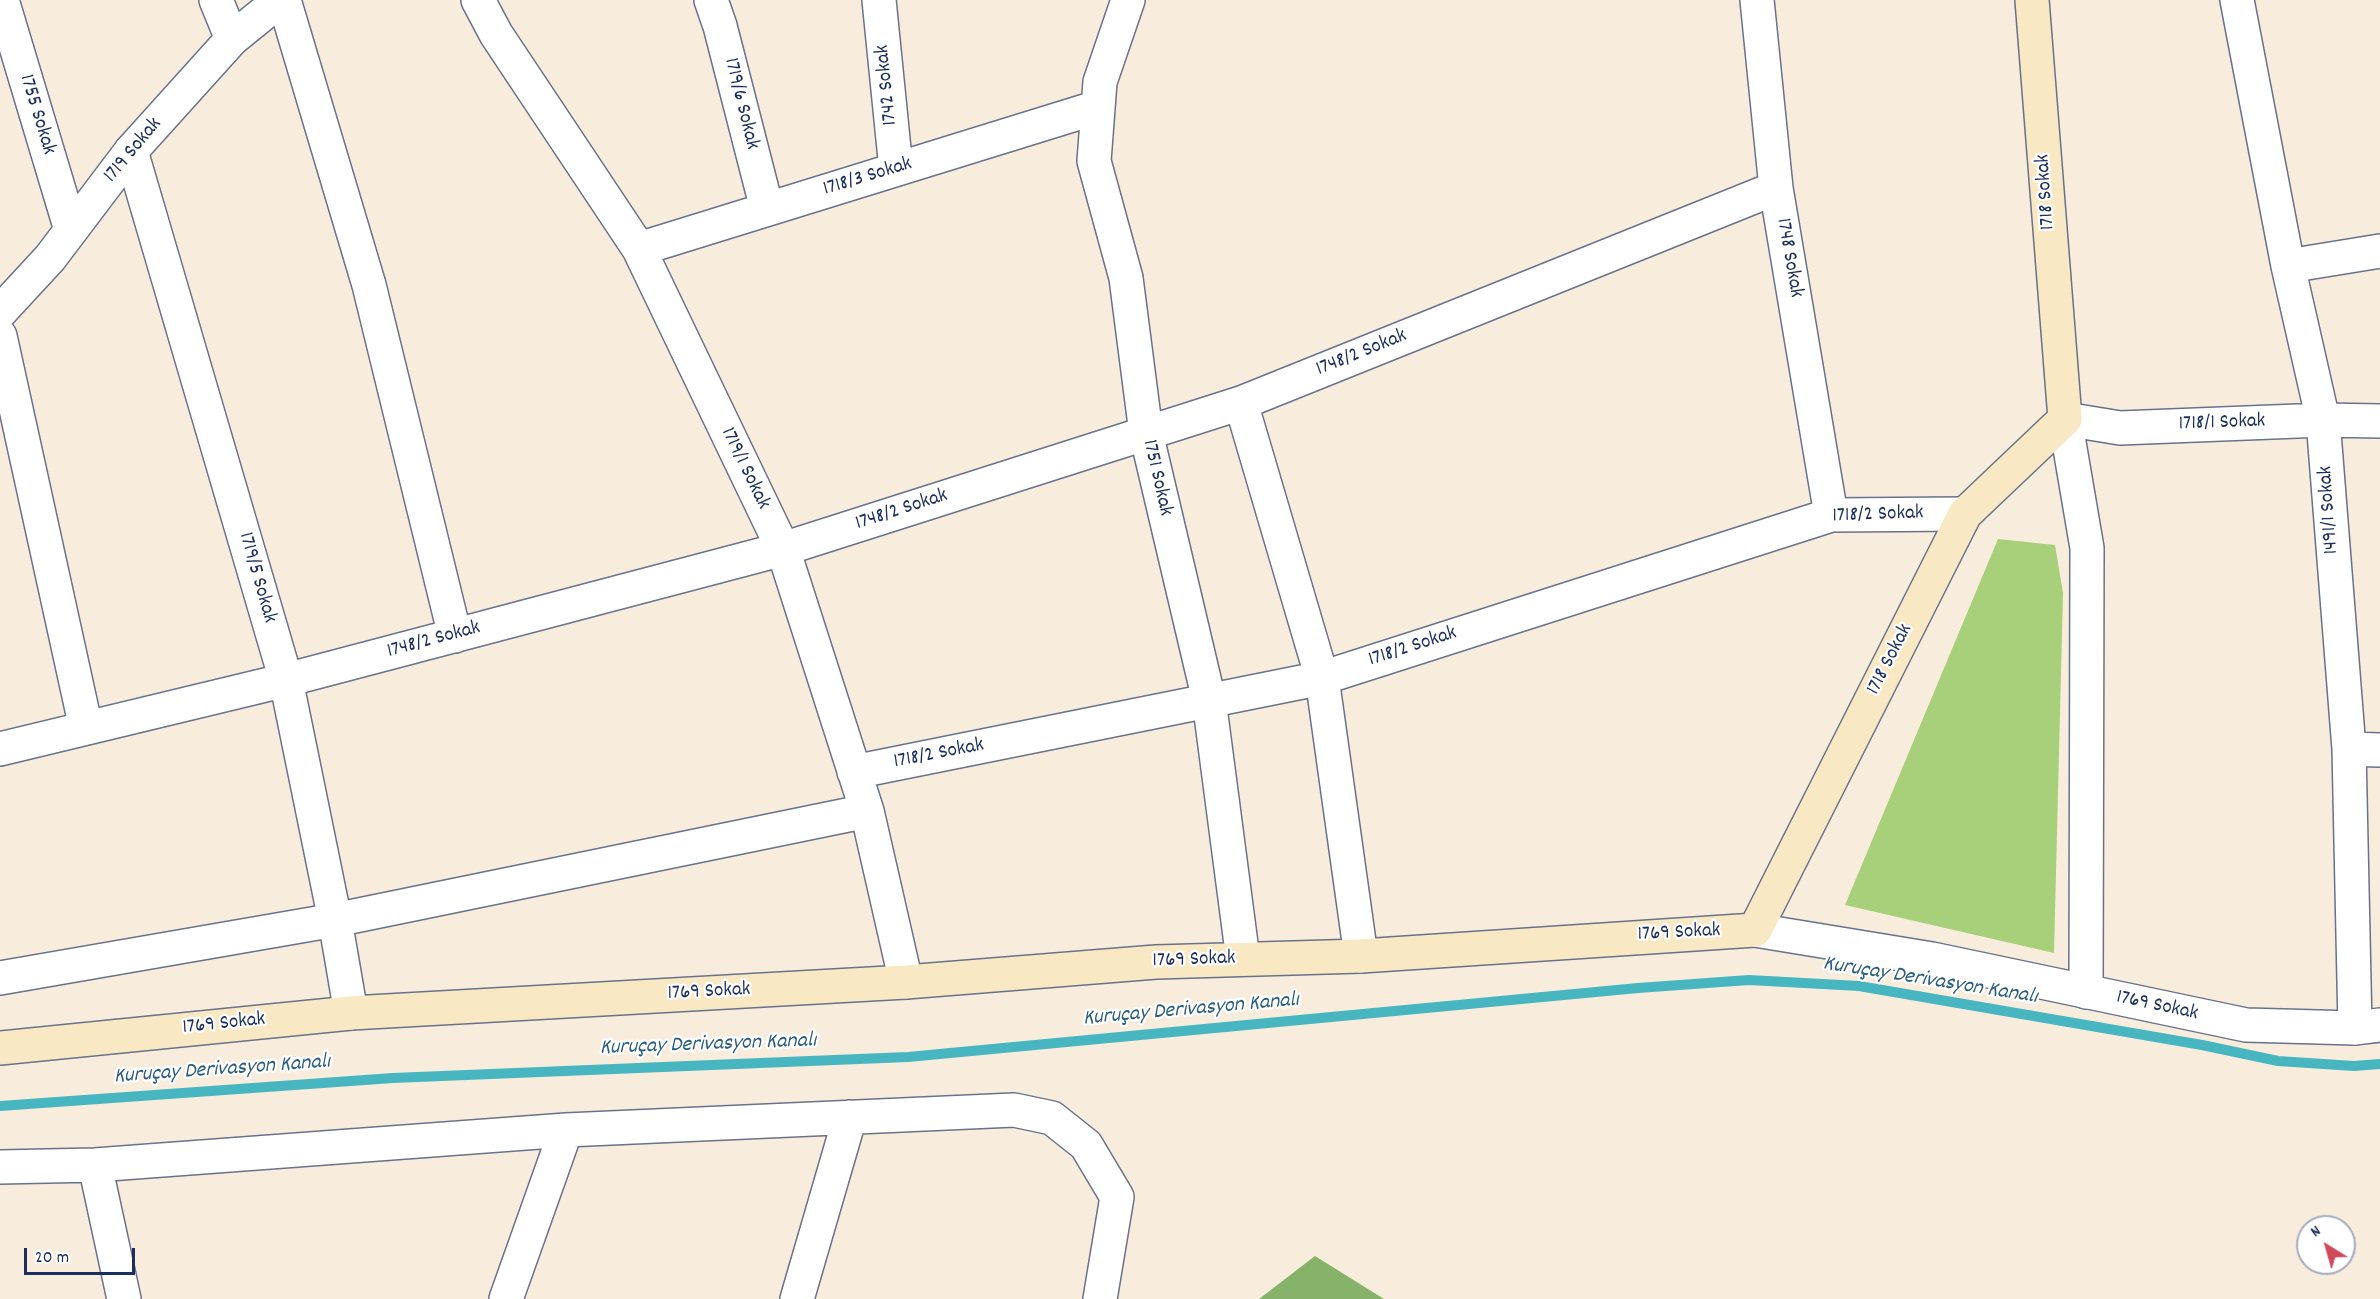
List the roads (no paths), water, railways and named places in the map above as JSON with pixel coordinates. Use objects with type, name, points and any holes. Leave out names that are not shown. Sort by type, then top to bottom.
[{"type":"main road","name":"1718 Sokak","points":[[1755,930],[1965,514],[2065,419],[2032,0]]},
{"type":"main road","name":"1769 Sokak","points":[[0,1048],[351,1013],[906,982],[1156,962],[1360,956],[1755,930]]},
{"type":"street","name":"1755 Sokak","points":[[2,0],[71,230]]},
{"type":"street","points":[[216,0],[232,39]]},
{"type":"street","name":"1719 Sokak","points":[[0,312],[50,258],[131,151],[232,39],[282,0]]},
{"type":"street","points":[[282,0],[369,285],[454,636]]},
{"type":"street","name":"1719/1 Sokak","points":[[478,0],[496,34],[639,249],[783,549],[867,811],[906,982]]},
{"type":"street","name":"1719/6 Sokak","points":[[711,0],[720,26],[767,209]]},
{"type":"street","name":"1742 Sokak","points":[[879,0],[896,169]]},
{"type":"street","name":"1751 Sokak","points":[[1128,0],[1100,82],[1094,161],[1126,278],[1146,433],[1209,700],[1243,959]]},
{"type":"street","name":"1748 Sokak","points":[[1757,0],[1776,188],[1831,515]]},
{"type":"street","name":"1491/1 Sokak","points":[[2237,0],[2288,266],[2323,420],[2364,749],[2368,1027]]},
{"type":"street","name":"1718/3 Sokak","points":[[639,249],[1098,107]]},
{"type":"street","name":"1719/5 Sokak","points":[[131,151],[286,680],[335,920],[351,1013]]},
{"type":"street","name":"1748/2 Sokak","points":[[0,748],[286,680],[783,549],[1241,403],[1776,188]]},
{"type":"street","points":[[2288,266],[2380,251]]},
{"type":"street","points":[[0,336],[86,728]]},
{"type":"street","points":[[1241,403],[1322,678],[1360,956]]},
{"type":"street","name":"1718/1 Sokak","points":[[2065,419],[2120,428],[2323,420],[2380,421]]},
{"type":"street","name":"1718 Sokak","points":[[2065,419],[2087,548],[2086,992]]},
{"type":"street","name":"1718/2 Sokak","points":[[855,772],[1322,678],[1831,515],[1965,514]]},
{"type":"street","points":[[0,978],[335,920],[867,811]]},
{"type":"street","name":"1769 Sokak","points":[[1755,930],[1932,959],[2246,1025],[2368,1027]]},
{"type":"street","points":[[0,1167],[95,1165],[566,1130],[1014,1110],[1052,1118],[1086,1144],[1117,1197],[1100,1299]]},
{"type":"street","points":[[797,1299],[850,1117]]},
{"type":"street","points":[[506,1299],[566,1130]]},
{"type":"street","points":[[95,1165],[124,1299]]},
{"type":"waterway","name":"Kuruçay Derivasyon Kanalı","points":[[0,1106],[393,1078],[908,1057],[1638,988],[1749,980],[1859,986],[2202,1045],[2278,1061],[2354,1066],[2380,1064]]}]
